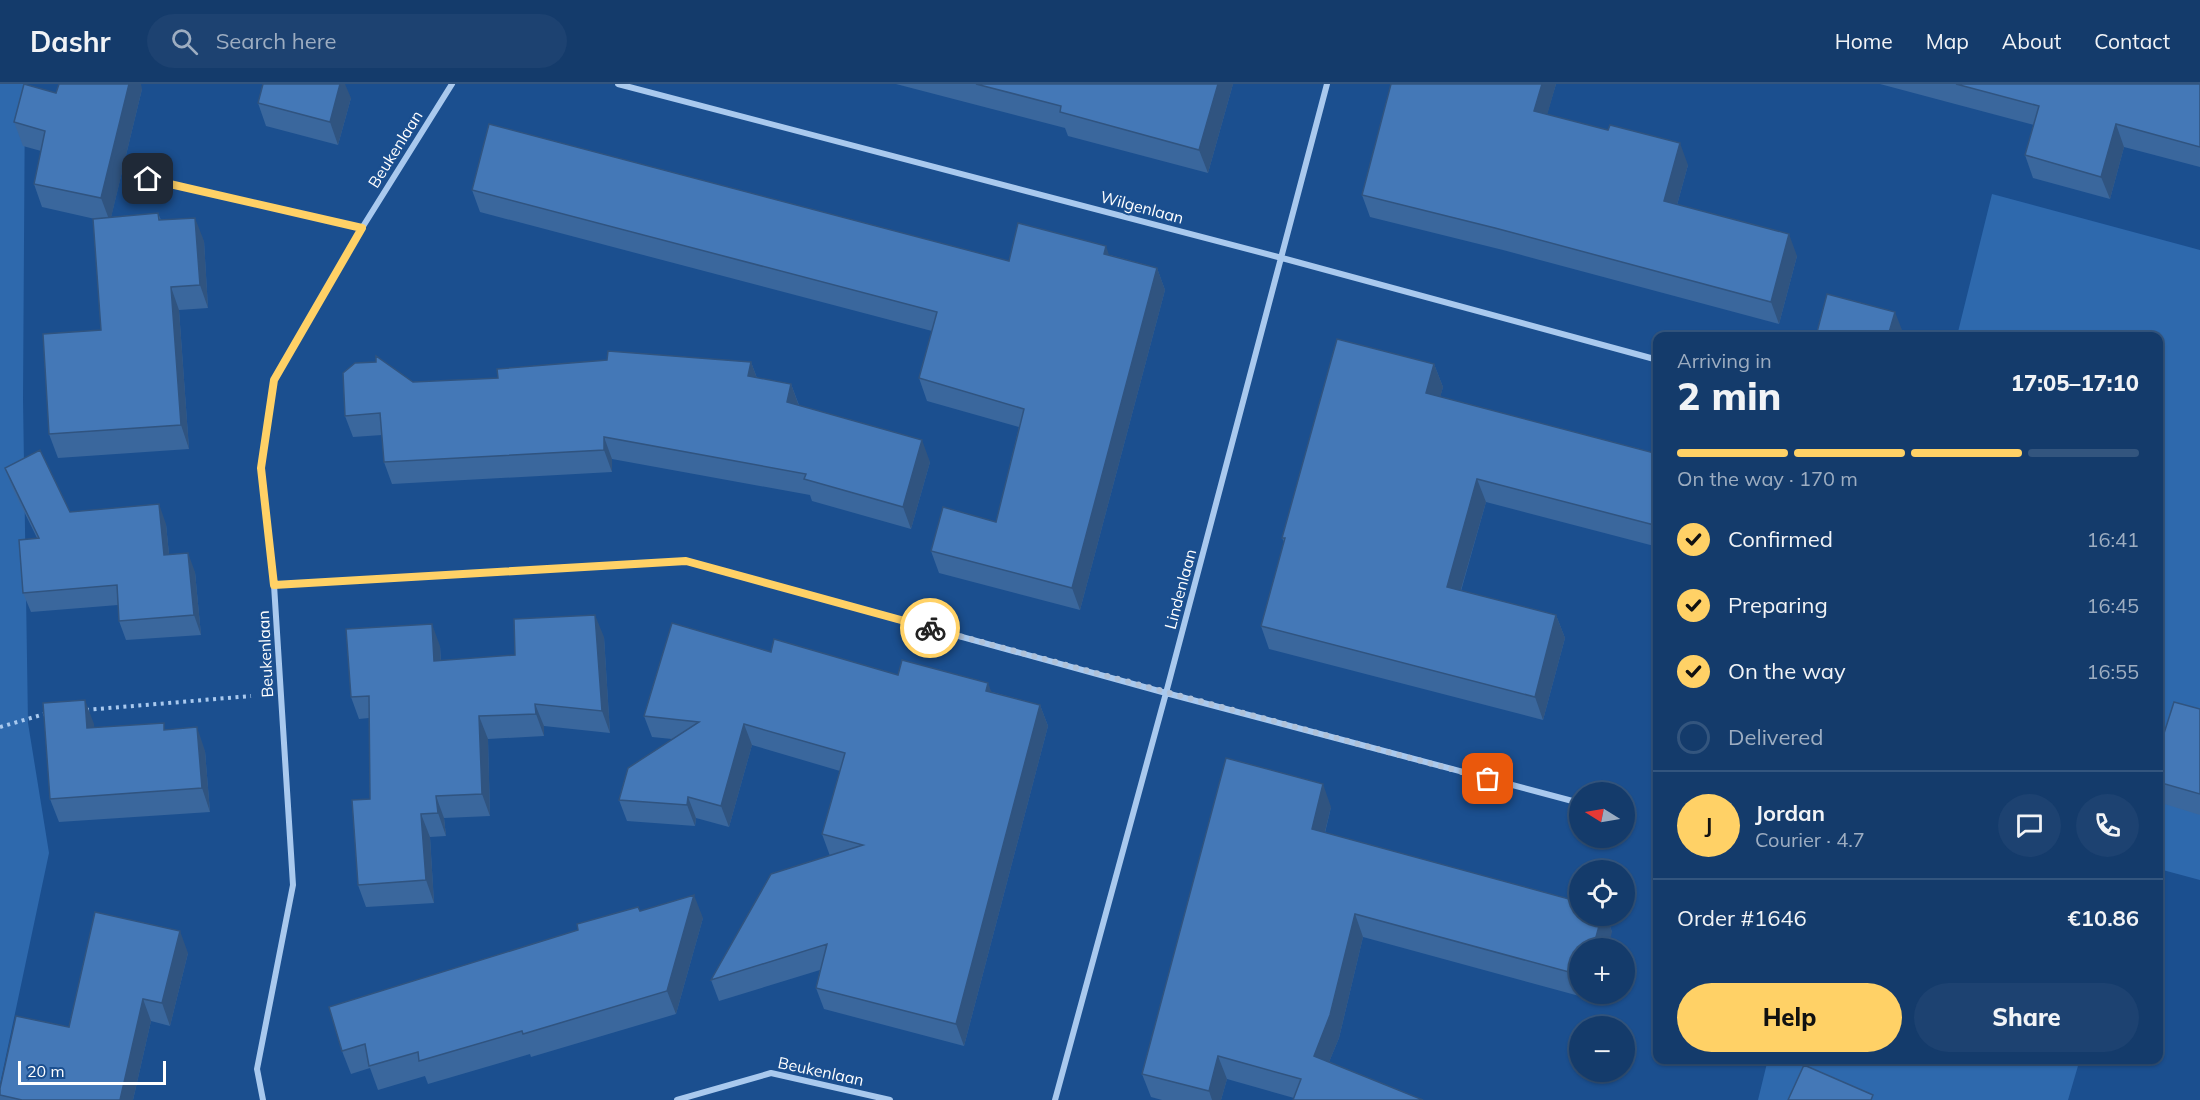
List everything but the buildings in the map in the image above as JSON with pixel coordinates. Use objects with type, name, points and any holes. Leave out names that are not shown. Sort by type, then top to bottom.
[{"type":"street","name":"Beukenlaan","points":[[263,1100],[257,1069],[293,885],[274,585],[261,468],[274,380],[362,228],[452,84]]},
{"type":"street","name":"Wilgenlaan","points":[[618,84],[1282,258],[1653,359]]},
{"type":"street","name":"Lindenlaan","points":[[1055,1100],[1328,84]]},
{"type":"street","points":[[148,179],[362,228]]},
{"type":"street","points":[[274,585],[686,561],[1166,693],[1569,800]]},
{"type":"street","name":"Beukenlaan","points":[[677,1100],[771,1073],[890,1100]]},
{"type":"path","points":[[75,711],[280,693]]},
{"type":"path","points":[[0,727],[41,714],[52,713]]},
{"type":"shaded area","points":[[0,84],[25,84],[23,399],[28,723],[49,853],[0,1084]]},
{"type":"shaded area","points":[[1992,194],[2200,250],[2200,880],[2163,870],[2163,332],[1958,332]]},
{"type":"shaded area","points":[[1767,1064],[2079,1064],[2068,1100],[1758,1100]]},
{"type":"way so far","points":[[930,628],[1488,779]]},
{"type":"route","points":[[148,179],[362,228],[274,380],[261,468],[274,585],[686,561],[930,628]]}]
